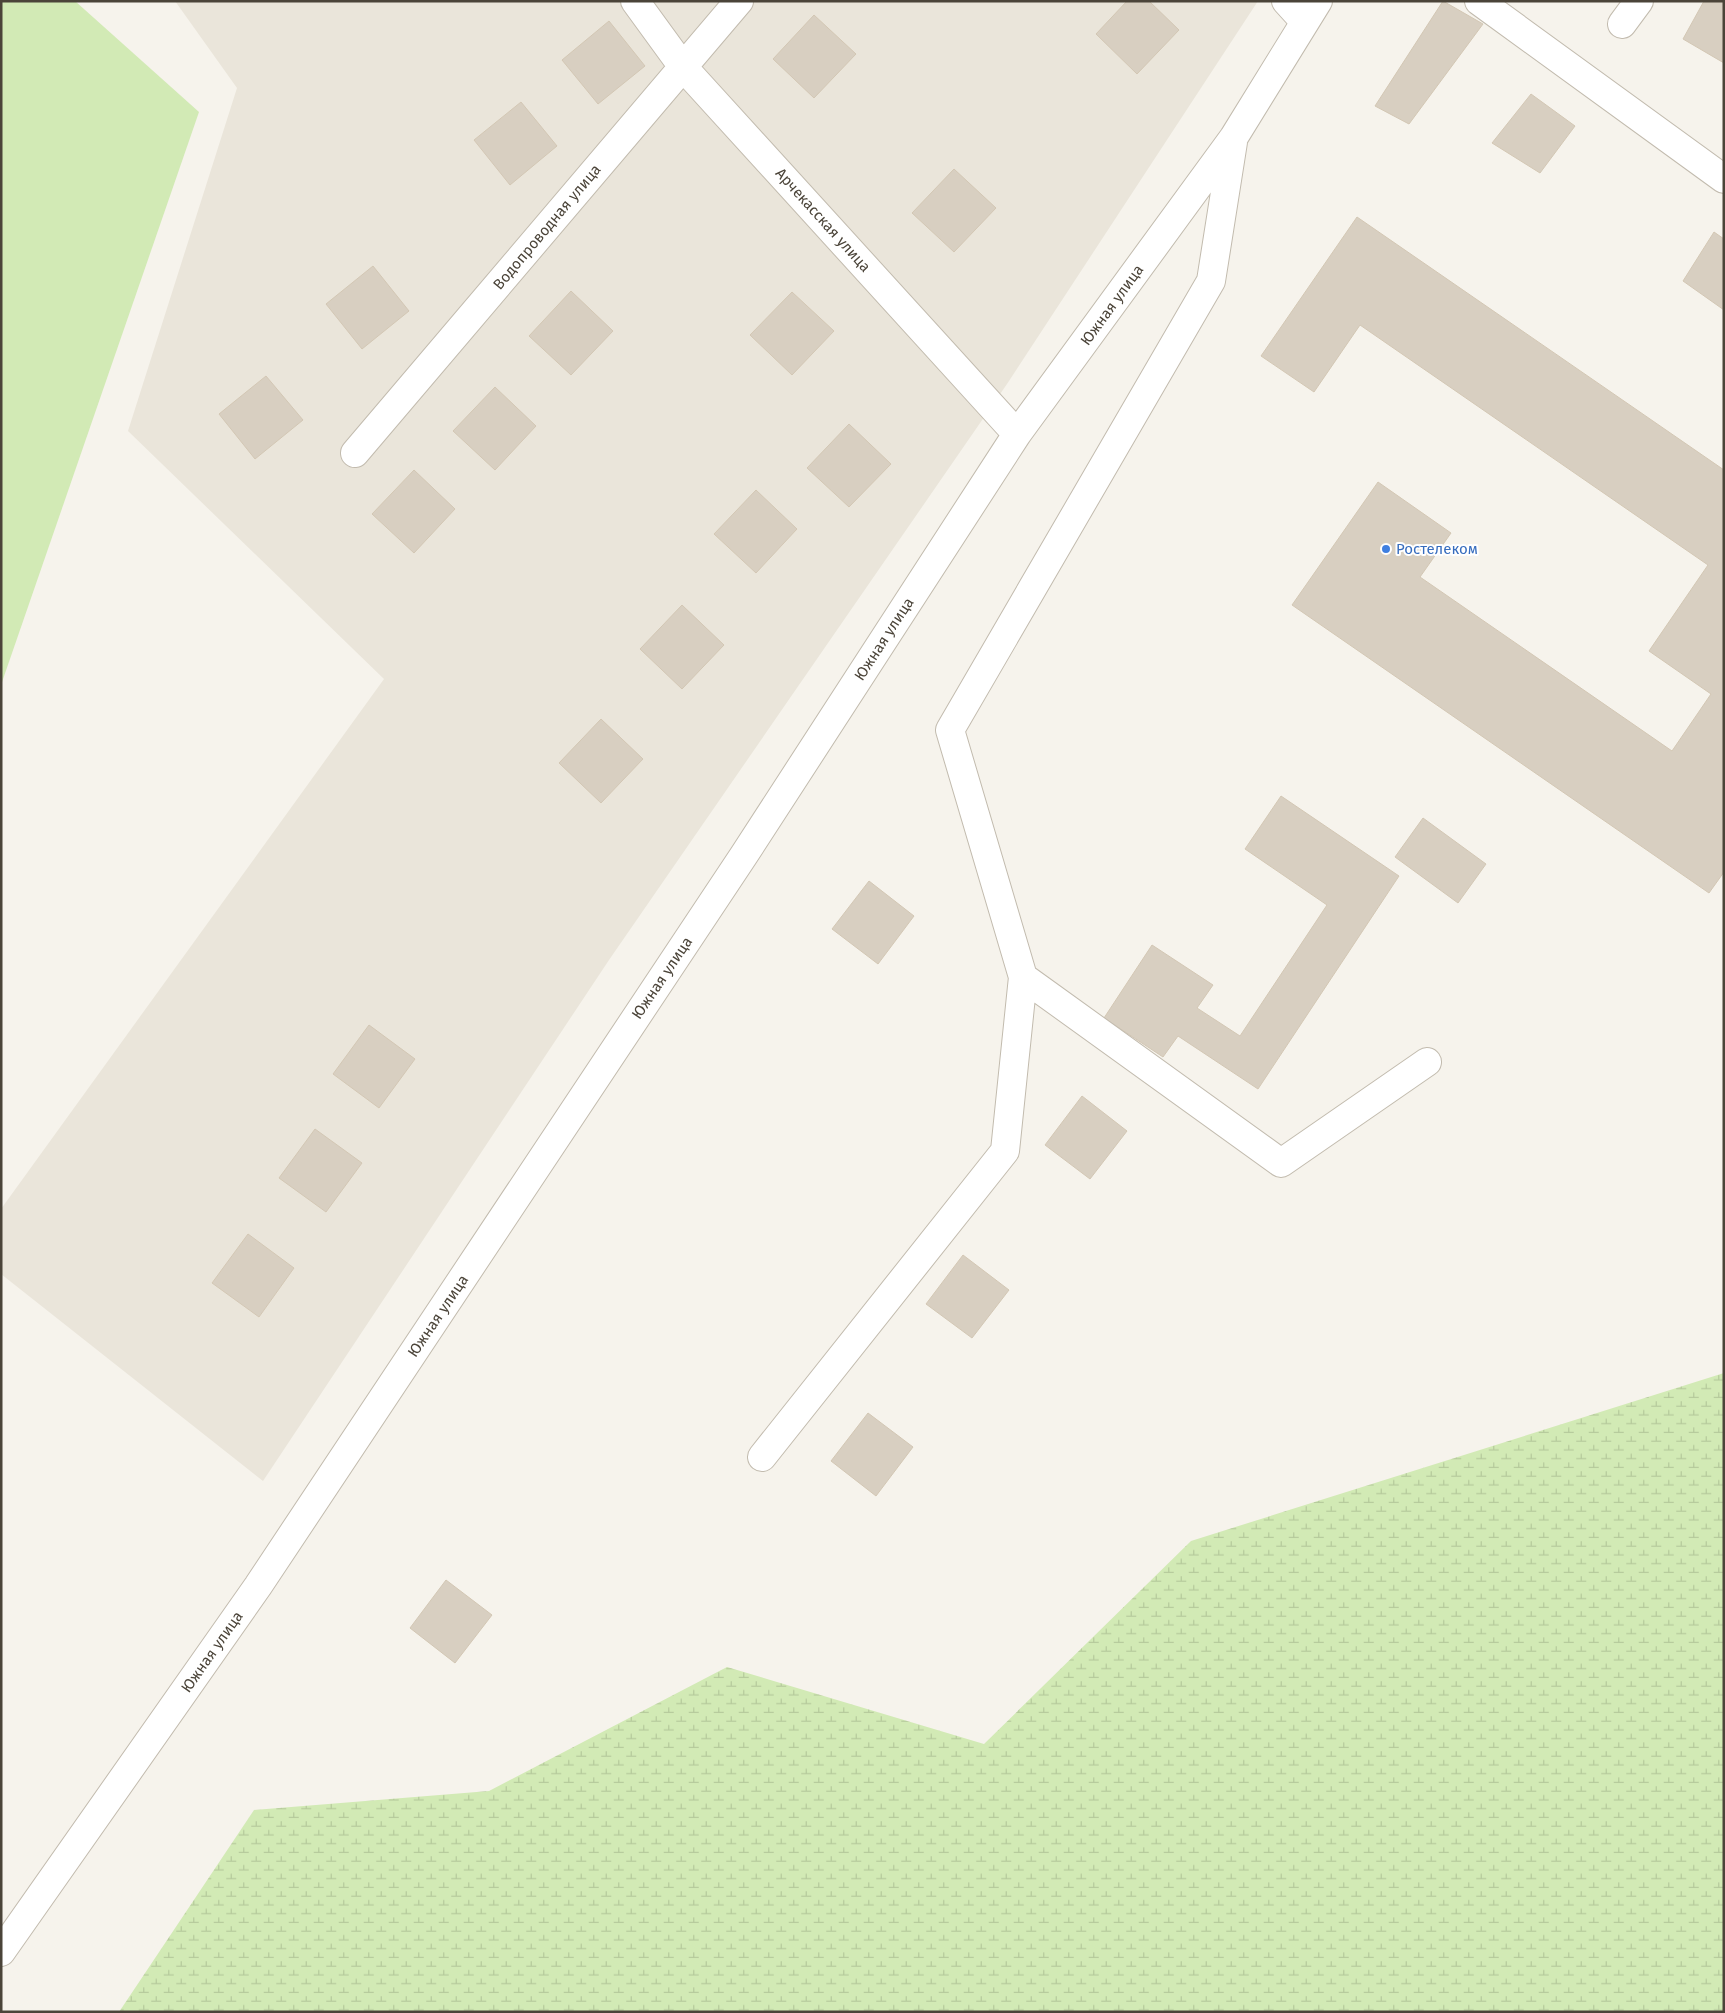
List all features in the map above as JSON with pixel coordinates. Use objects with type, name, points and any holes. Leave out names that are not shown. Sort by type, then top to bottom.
[{"type":"street","name":"Арчекасская улица","points":[[635,1],[683,67],[1017,434]]},
{"type":"street","name":"Водопроводная улица","points":[[355,453],[740,1]]},
{"type":"street","points":[[1286,1],[1312,12]]},
{"type":"street","points":[[1479,1],[1724,179]]},
{"type":"street","points":[[1622,24],[1638,1]]},
{"type":"street","name":"Южная улица","points":[[1,1952],[269,1569],[744,855],[1017,434],[1234,137],[1312,12]]},
{"type":"street","points":[[762,1457],[1005,1151],[1023,978],[950,730],[1211,281],[1234,137]]},
{"type":"street","points":[[1023,978],[1281,1163],[1427,1062]]},
{"type":"shaded area","points":[[175,1],[1258,1],[1007,384],[609,960],[263,1481],[1,1274],[1,1209],[384,679],[128,431],[237,88]]},
{"type":"green space","points":[[1,1],[75,1],[199,112],[1,685]]},
{"type":"green space","points":[[1724,1373],[1724,2012],[119,2012],[254,1810],[489,1791],[727,1667],[984,1744],[1191,1541]]},
{"type":"building","points":[[1127,1],[1149,1],[1179,30],[1137,74],[1096,34]]},
{"type":"building","points":[[1443,1],[1483,24],[1409,124],[1375,106]]},
{"type":"building","points":[[1704,1],[1724,1],[1724,63],[1683,39]]},
{"type":"building","points":[[814,15],[856,54],[814,98],[773,59]]},
{"type":"building","points":[[609,21],[645,66],[598,104],[562,60]]},
{"type":"building","points":[[1531,94],[1575,126],[1540,173],[1492,143]]},
{"type":"building","points":[[521,102],[557,146],[510,185],[474,140]]},
{"type":"building","points":[[954,169],[996,208],[954,252],[912,213]]},
{"type":"building","name":"Ростелеком","points":[[1357,217],[1724,470],[1724,872],[1709,893],[1292,605],[1378,482],[1451,533],[1420,577],[1672,751],[1711,694],[1649,651],[1708,565],[1360,325],[1314,392],[1261,356]]},
{"type":"building","points":[[1714,232],[1724,239],[1724,310],[1683,281]]},
{"type":"building","points":[[373,266],[409,311],[362,349],[326,304]]},
{"type":"building","points":[[571,291],[613,331],[571,375],[529,336]]},
{"type":"building","points":[[792,292],[834,331],[792,375],[750,335]]},
{"type":"building","points":[[266,376],[303,420],[255,459],[219,414]]},
{"type":"building","points":[[495,387],[536,426],[495,470],[453,431]]},
{"type":"building","points":[[849,424],[891,464],[849,507],[807,468]]},
{"type":"building","points":[[414,470],[455,509],[414,553],[372,514]]},
{"type":"building","points":[[756,490],[797,529],[756,573],[714,534]]},
{"type":"building","points":[[682,605],[724,645],[682,689],[640,649]]},
{"type":"building","points":[[601,719],[643,759],[601,803],[559,763]]},
{"type":"building","points":[[1281,796],[1399,876],[1258,1089],[1178,1036],[1163,1057],[1104,1018],[1152,945],[1213,985],[1197,1008],[1240,1036],[1327,905],[1245,849]]},
{"type":"building","points":[[1423,818],[1486,864],[1458,903],[1395,857]]},
{"type":"building","points":[[869,881],[914,916],[878,964],[832,929]]},
{"type":"building","points":[[369,1025],[415,1059],[379,1108],[333,1074]]},
{"type":"building","points":[[1082,1096],[1127,1131],[1090,1179],[1045,1145]]},
{"type":"building","points":[[315,1129],[362,1163],[326,1212],[279,1178]]},
{"type":"building","points":[[248,1234],[294,1268],[259,1317],[212,1283]]},
{"type":"building","points":[[963,1255],[1009,1290],[972,1338],[926,1304]]},
{"type":"building","points":[[868,1413],[913,1447],[876,1496],[831,1461]]},
{"type":"building","points":[[446,1580],[492,1615],[455,1663],[410,1628]]},
{"type":"place","name":"Ростелеком","points":[[1386,549]]}]
